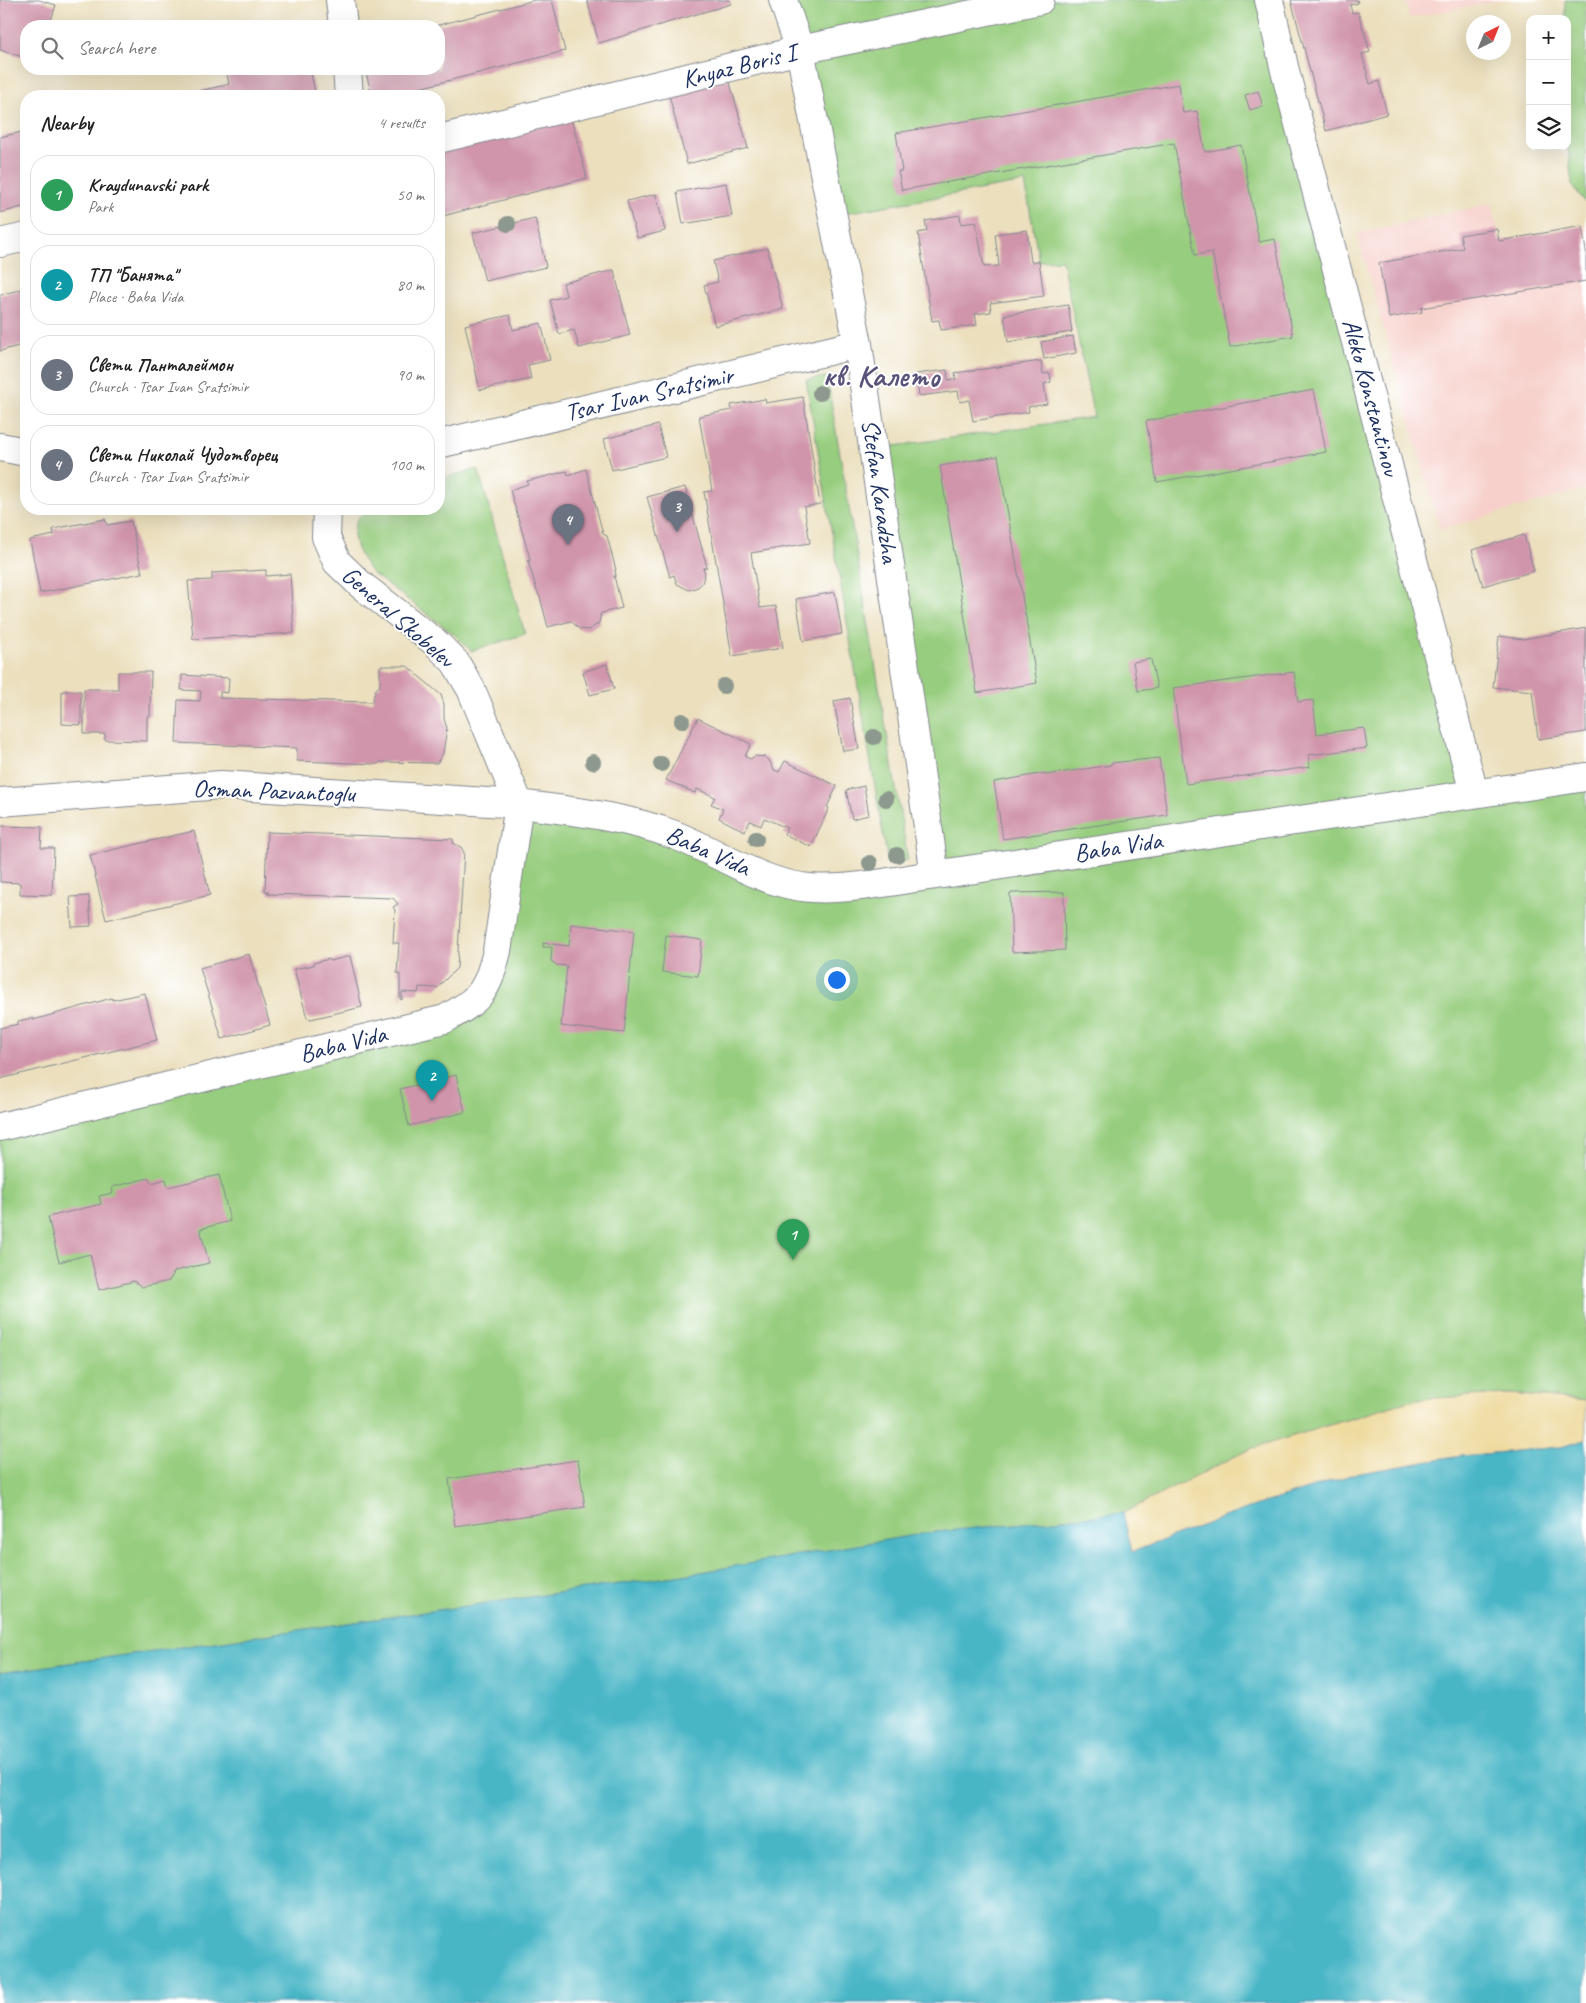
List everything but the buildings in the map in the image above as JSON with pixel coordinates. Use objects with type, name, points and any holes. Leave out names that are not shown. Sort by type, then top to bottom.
[{"type":"street","points":[[340,0],[342,20]]},
{"type":"street","name":"Stefan Karadzha","points":[[783,0],[800,50],[858,344],[935,875]]},
{"type":"street","name":"Knyaz Boris I","points":[[445,138],[800,50],[1040,0]]},
{"type":"street","name":"Aleko Konstantinov","points":[[1269,0],[1288,80],[1474,793]]},
{"type":"street","points":[[347,75],[349,90]]},
{"type":"street","points":[[0,243],[20,238]]},
{"type":"street","name":"Tsar Ivan Sratsimir","points":[[445,443],[858,344]]},
{"type":"street","points":[[0,448],[20,451]]},
{"type":"street","name":"General Skobelev","points":[[327,515],[326,537],[337,562],[361,585],[436,643],[455,662],[471,689],[519,804]]},
{"type":"street","name":"Baba Vida","points":[[0,1127],[445,1019],[465,1008],[482,992],[491,975],[497,951],[519,804],[612,817],[649,826],[675,835],[782,883],[804,888],[834,888],[935,875],[1586,777]]},
{"type":"street","name":"Osman Pazvantoglu","points":[[0,802],[221,785],[519,804]]},
{"type":"shaded area","points":[[1406,0],[1503,0],[1409,18]]},
{"type":"shaded area","points":[[1492,203],[1500,241],[1586,226],[1586,489],[1440,529],[1357,234]]},
{"type":"green space","points":[[783,0],[1269,0],[1474,793],[1586,777],[1586,1401],[1509,1394],[1416,1399],[1250,1449],[1123,1513],[927,1533],[690,1574],[0,1673],[0,1127],[445,1019],[482,992],[519,804],[612,817],[782,883],[934,875],[874,449],[1094,417],[1062,260],[1039,261],[1025,182],[833,215]]},
{"type":"green space","points":[[1565,0],[1586,0],[1586,203],[1572,185],[1568,150],[1571,150],[1571,15],[1565,15]]},
{"type":"green space","points":[[827,377],[908,860],[888,864],[806,380]]},
{"type":"green space","points":[[478,469],[525,634],[471,651],[453,633],[372,573],[358,551],[354,532],[355,525],[362,515],[445,515],[445,477]]},
{"type":"sand","points":[[1509,1394],[1586,1401],[1586,1440],[1561,1447],[1461,1456],[1354,1474],[1249,1508],[1132,1552],[1123,1513],[1250,1449],[1416,1399]]},
{"type":"water","points":[[1586,1440],[1586,2003],[0,2003],[0,1673],[690,1574],[927,1533],[1123,1513],[1132,1552],[1249,1508],[1354,1474],[1461,1456],[1561,1447]]},
{"type":"place","name":"Свети Панталеймон","points":[[677,532]]},
{"type":"place","name":"Свети Николай Чудотворец","points":[[568,545]]},
{"type":"place","name":"ТП \"Банята\"","points":[[432,1101]]},
{"type":"place","name":"Kraydunavski park","points":[[793,1260]]},
{"type":"district","name":"кв. Калето","points":[[881,376]]}]
